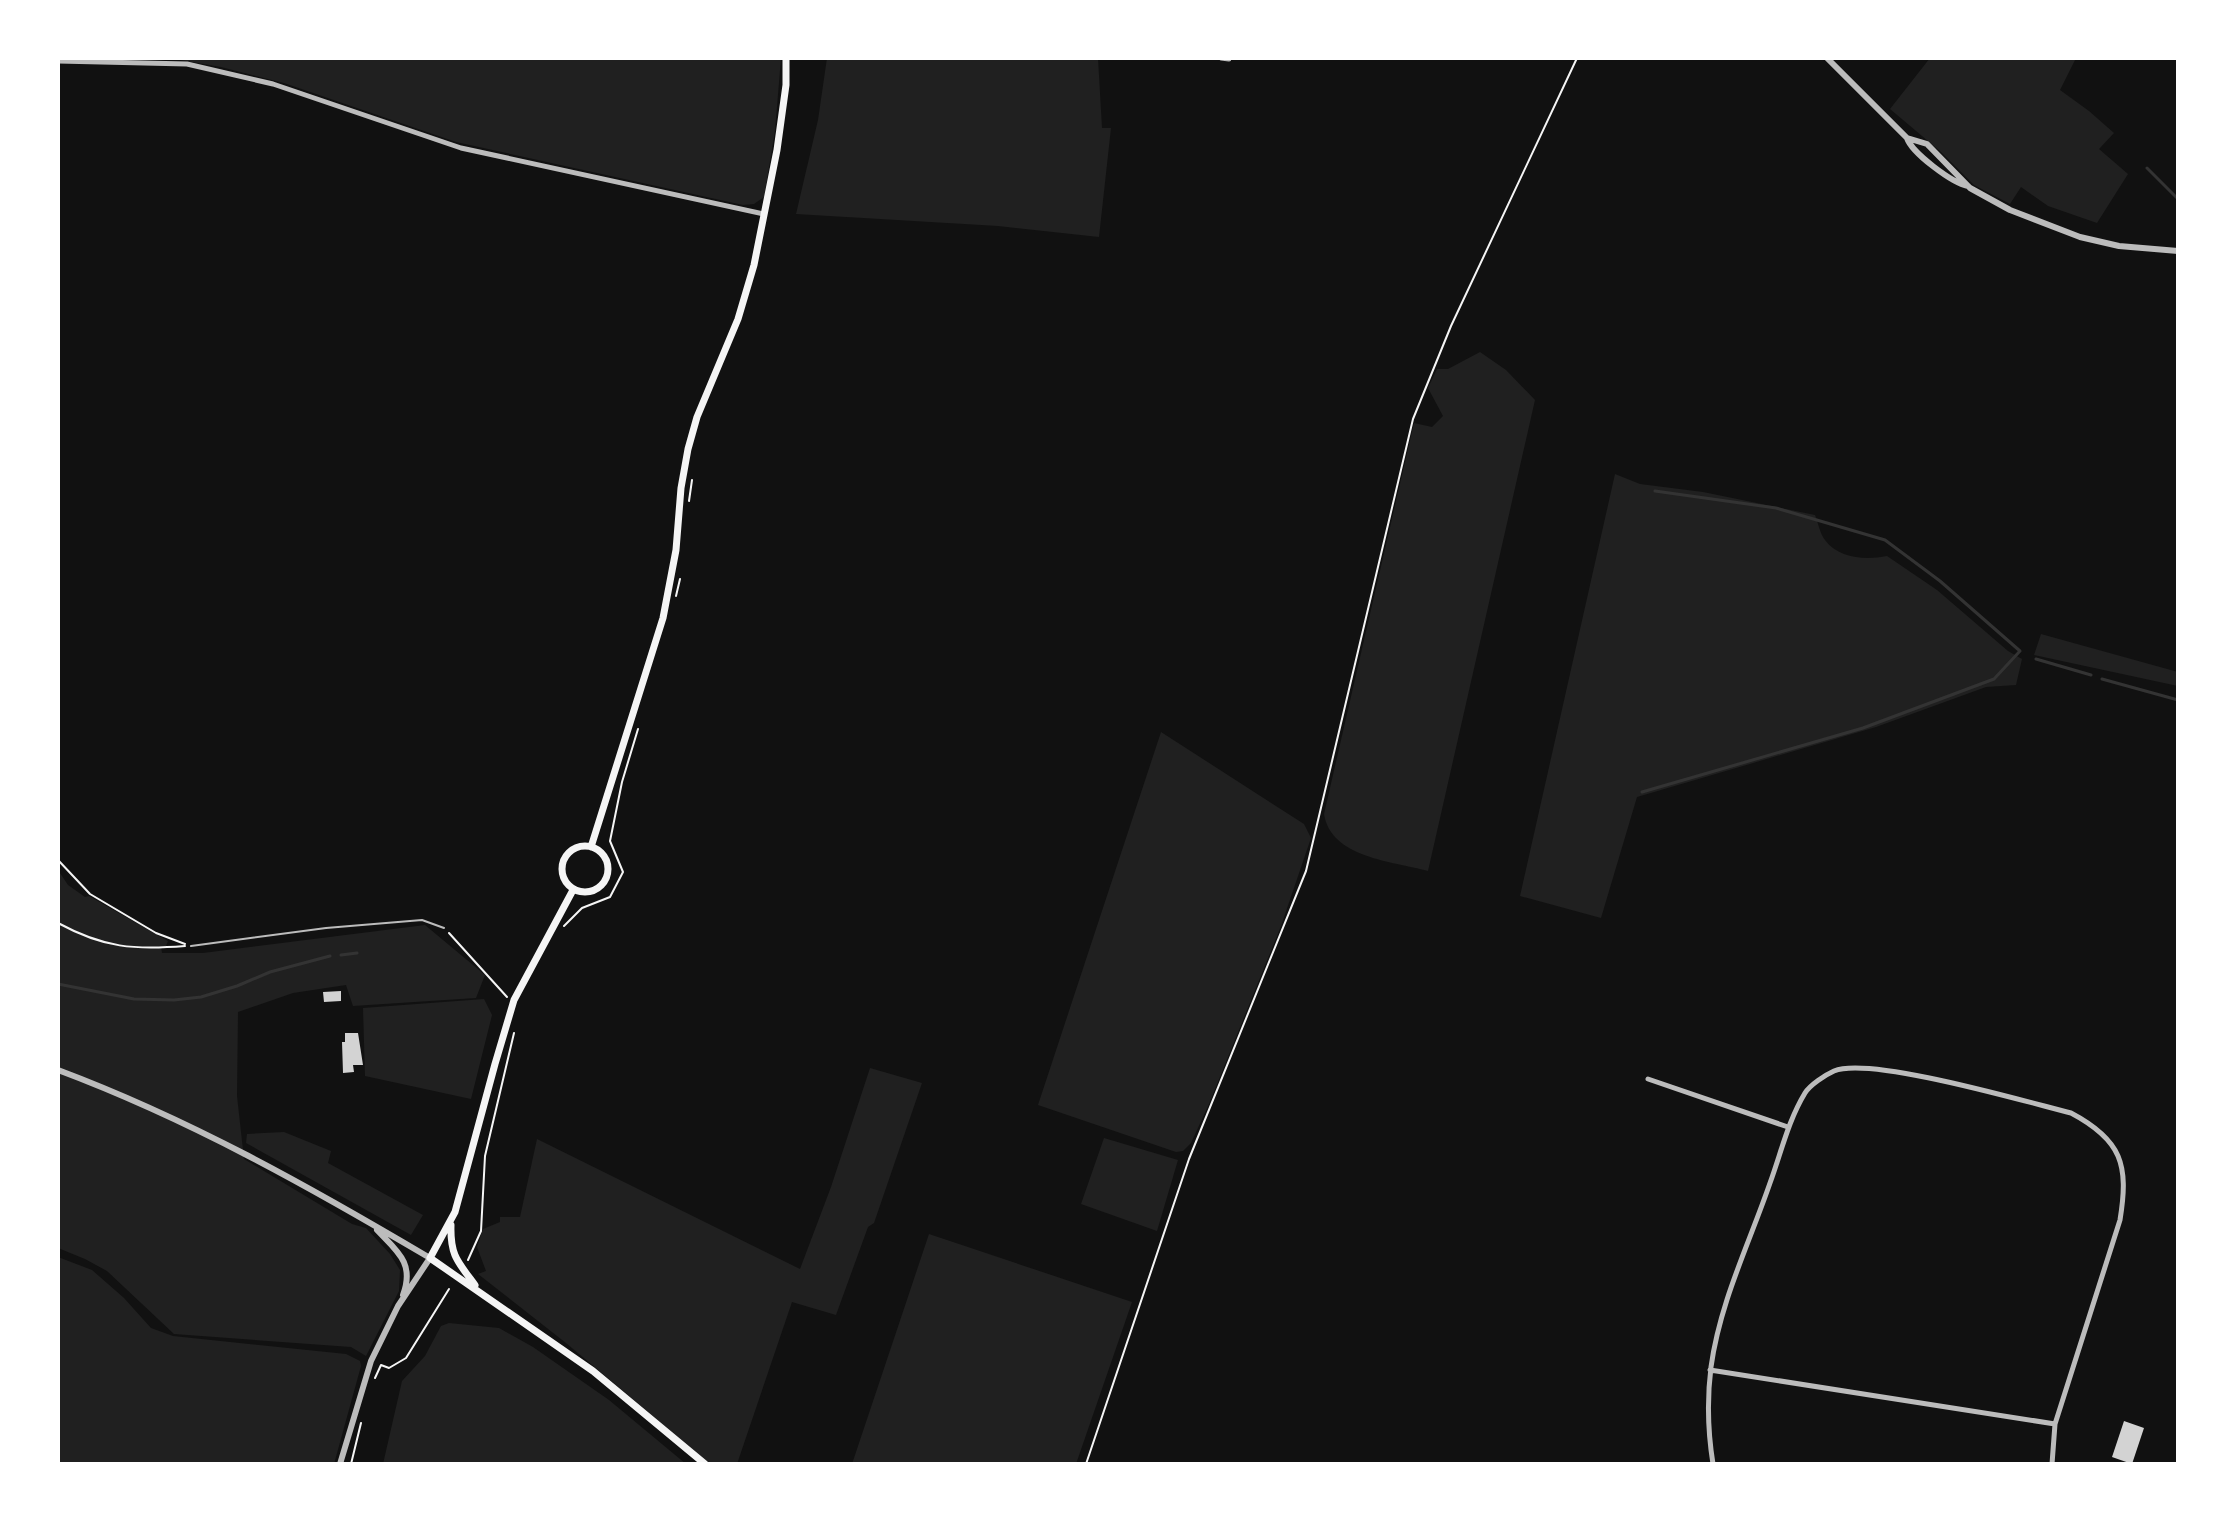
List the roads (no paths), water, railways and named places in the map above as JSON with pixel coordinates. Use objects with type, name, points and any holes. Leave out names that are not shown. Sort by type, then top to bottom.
[{"type":"main road","points":[[591,847],[663,618],[676,550],[688,449],[697,417],[738,319],[754,265],[777,150],[786,85],[786,58]]},
{"type":"main road","points":[[576,847],[591,847],[605,858],[607,875],[601,886],[591,892],[573,890],[563,878],[563,862],[576,847]]},
{"type":"main road","points":[[479,1290],[455,1260],[450,1244],[451,1223],[514,1000],[573,890]]},
{"type":"main road","points":[[451,1223],[430,1258],[593,1371],[705,1464]]},
{"type":"street","points":[[1221,58],[1229,59]]},
{"type":"street","points":[[1827,58],[1907,138],[1927,144],[1968,186],[2010,210],[2080,237],[2119,246],[2178,251]]},
{"type":"street","points":[[58,61],[187,64],[273,84],[461,148],[765,214]]},
{"type":"street","points":[[1907,138],[1909,145],[1940,172],[1968,186]]},
{"type":"street","points":[[1713,1464],[1709,1437],[1710,1370],[1719,1325],[1744,1247],[1770,1184],[1788,1127],[1807,1089],[1834,1071],[1854,1067],[1981,1090],[2071,1113],[2092,1124],[2108,1139],[2122,1160],[2125,1190],[2120,1220],[2055,1424],[2052,1464]]},
{"type":"street","points":[[58,1070],[178,1120],[285,1173],[430,1258],[398,1306]]},
{"type":"street","points":[[1648,1079],[1788,1127]]},
{"type":"street","points":[[340,1464],[371,1361],[407,1282],[404,1259],[371,1223]]},
{"type":"street","points":[[1710,1370],[2055,1424]]},
{"type":"lane","points":[[191,946],[326,928],[422,920],[444,928]]},
{"type":"waterway","points":[[2147,168],[2178,199]]},
{"type":"waterway","points":[[1642,792],[1863,728],[1994,679],[2020,651],[1940,581],[1885,540],[1776,508],[1655,491]]},
{"type":"waterway","points":[[2036,659],[2091,675]]},
{"type":"waterway","points":[[2102,679],[2178,700]]},
{"type":"waterway","points":[[341,955],[357,953]]},
{"type":"waterway","points":[[58,984],[134,999],[174,1000],[201,997],[270,972],[330,956]]}]
